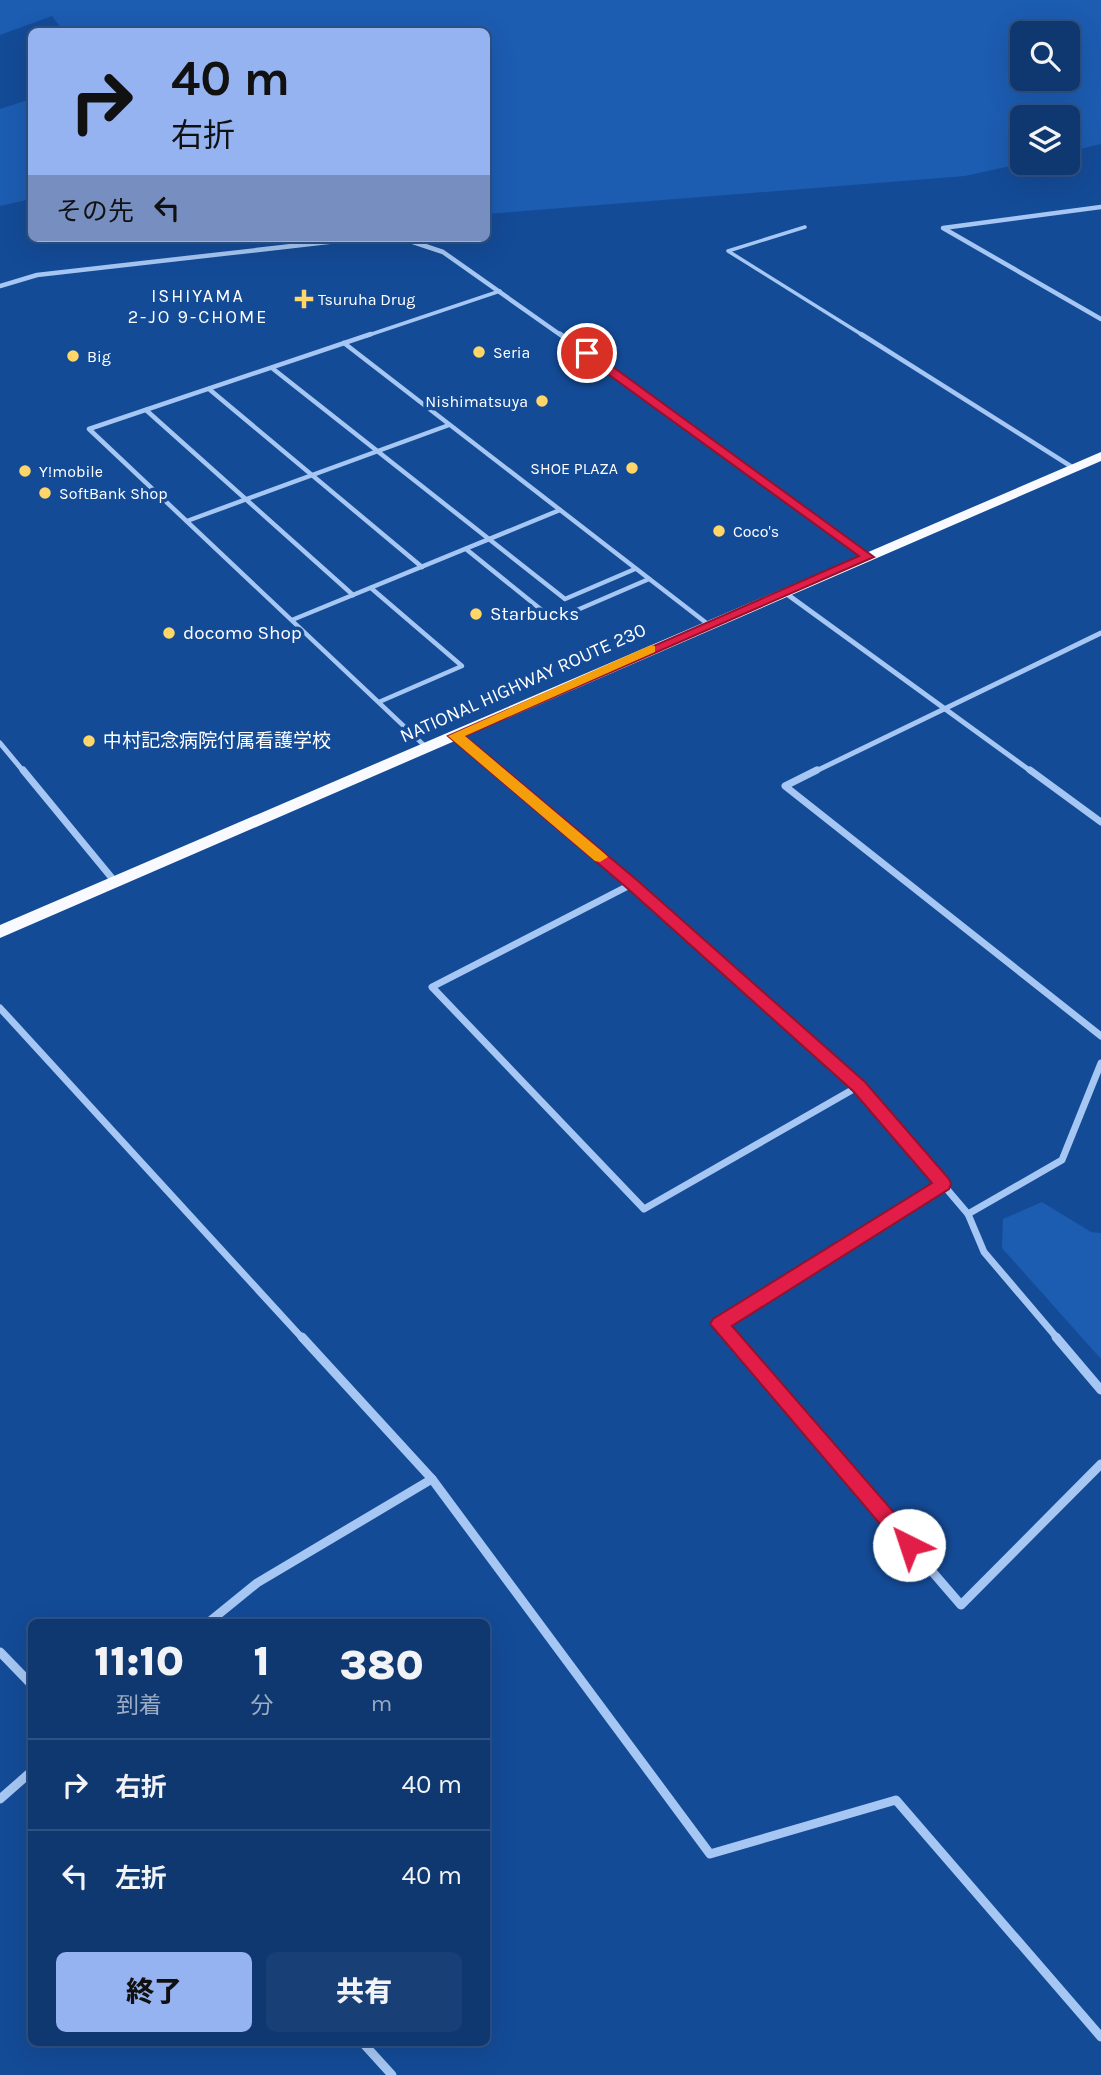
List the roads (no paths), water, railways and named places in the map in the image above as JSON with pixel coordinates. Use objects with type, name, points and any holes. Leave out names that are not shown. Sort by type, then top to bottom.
[{"type":"highway","name":"NATIONAL HIGHWAY ROUTE 230","points":[[0,932],[1101,456]]},
{"type":"street","points":[[1101,207],[943,228],[1101,319]]},
{"type":"street","points":[[0,286],[37,275],[328,242]]},
{"type":"street","points":[[413,242],[443,252],[500,291],[868,557]]},
{"type":"street","points":[[784,592],[1101,822]]},
{"type":"street","points":[[1101,633],[785,786],[1101,1035]]},
{"type":"street","points":[[455,736],[632,884],[859,1086],[968,1214],[984,1252],[1101,1390]]},
{"type":"street","points":[[0,743],[117,883]]},
{"type":"street","points":[[632,884],[432,987],[643,1209],[859,1086]]},
{"type":"street","points":[[0,1008],[432,1479],[709,1854],[896,1800],[1101,2037]]},
{"type":"street","points":[[968,1214],[1062,1160],[1101,1063]]},
{"type":"street","points":[[943,1184],[719,1324],[961,1605],[1101,1464]]},
{"type":"street","points":[[213,1619],[257,1583],[432,1479]]},
{"type":"street","points":[[0,1652],[28,1681]]},
{"type":"street","points":[[0,1799],[28,1774]]},
{"type":"street","points":[[366,2046],[392,2075]]},
{"type":"lane","points":[[804,227],[728,251],[1072,467]]},
{"type":"lane","points":[[427,748],[89,429],[500,291]]},
{"type":"lane","points":[[344,343],[709,625]]},
{"type":"lane","points":[[272,368],[565,599],[635,569]]},
{"type":"lane","points":[[209,388],[422,567]]},
{"type":"lane","points":[[146,410],[353,595]]},
{"type":"lane","points":[[187,521],[449,425]]},
{"type":"lane","points":[[292,621],[560,510]]},
{"type":"lane","points":[[466,549],[554,620],[649,579]]},
{"type":"lane","points":[[371,588],[462,666],[379,702]]},
{"type":"place","name":"Tsuruha Drug","points":[[304,299]]},
{"type":"place","name":"Seria","points":[[479,352]]},
{"type":"place","name":"Big","points":[[73,356]]},
{"type":"place","name":"Nishimatsuya","points":[[542,401]]},
{"type":"place","name":"SHOE PLAZA","points":[[632,468]]},
{"type":"place","name":"Y!mobile","points":[[25,471]]},
{"type":"place","name":"SoftBank Shop","points":[[45,493]]},
{"type":"place","name":"Coco's","points":[[719,531]]},
{"type":"place","name":"Starbucks","points":[[476,614]]},
{"type":"place","name":"docomo Shop","points":[[169,633]]},
{"type":"place","name":"中村記念病院付属看護学校","points":[[89,741]]},
{"type":"district","name":"ISHIYAMA 2-JO 9-CHOME","points":[[198,306]]}]
